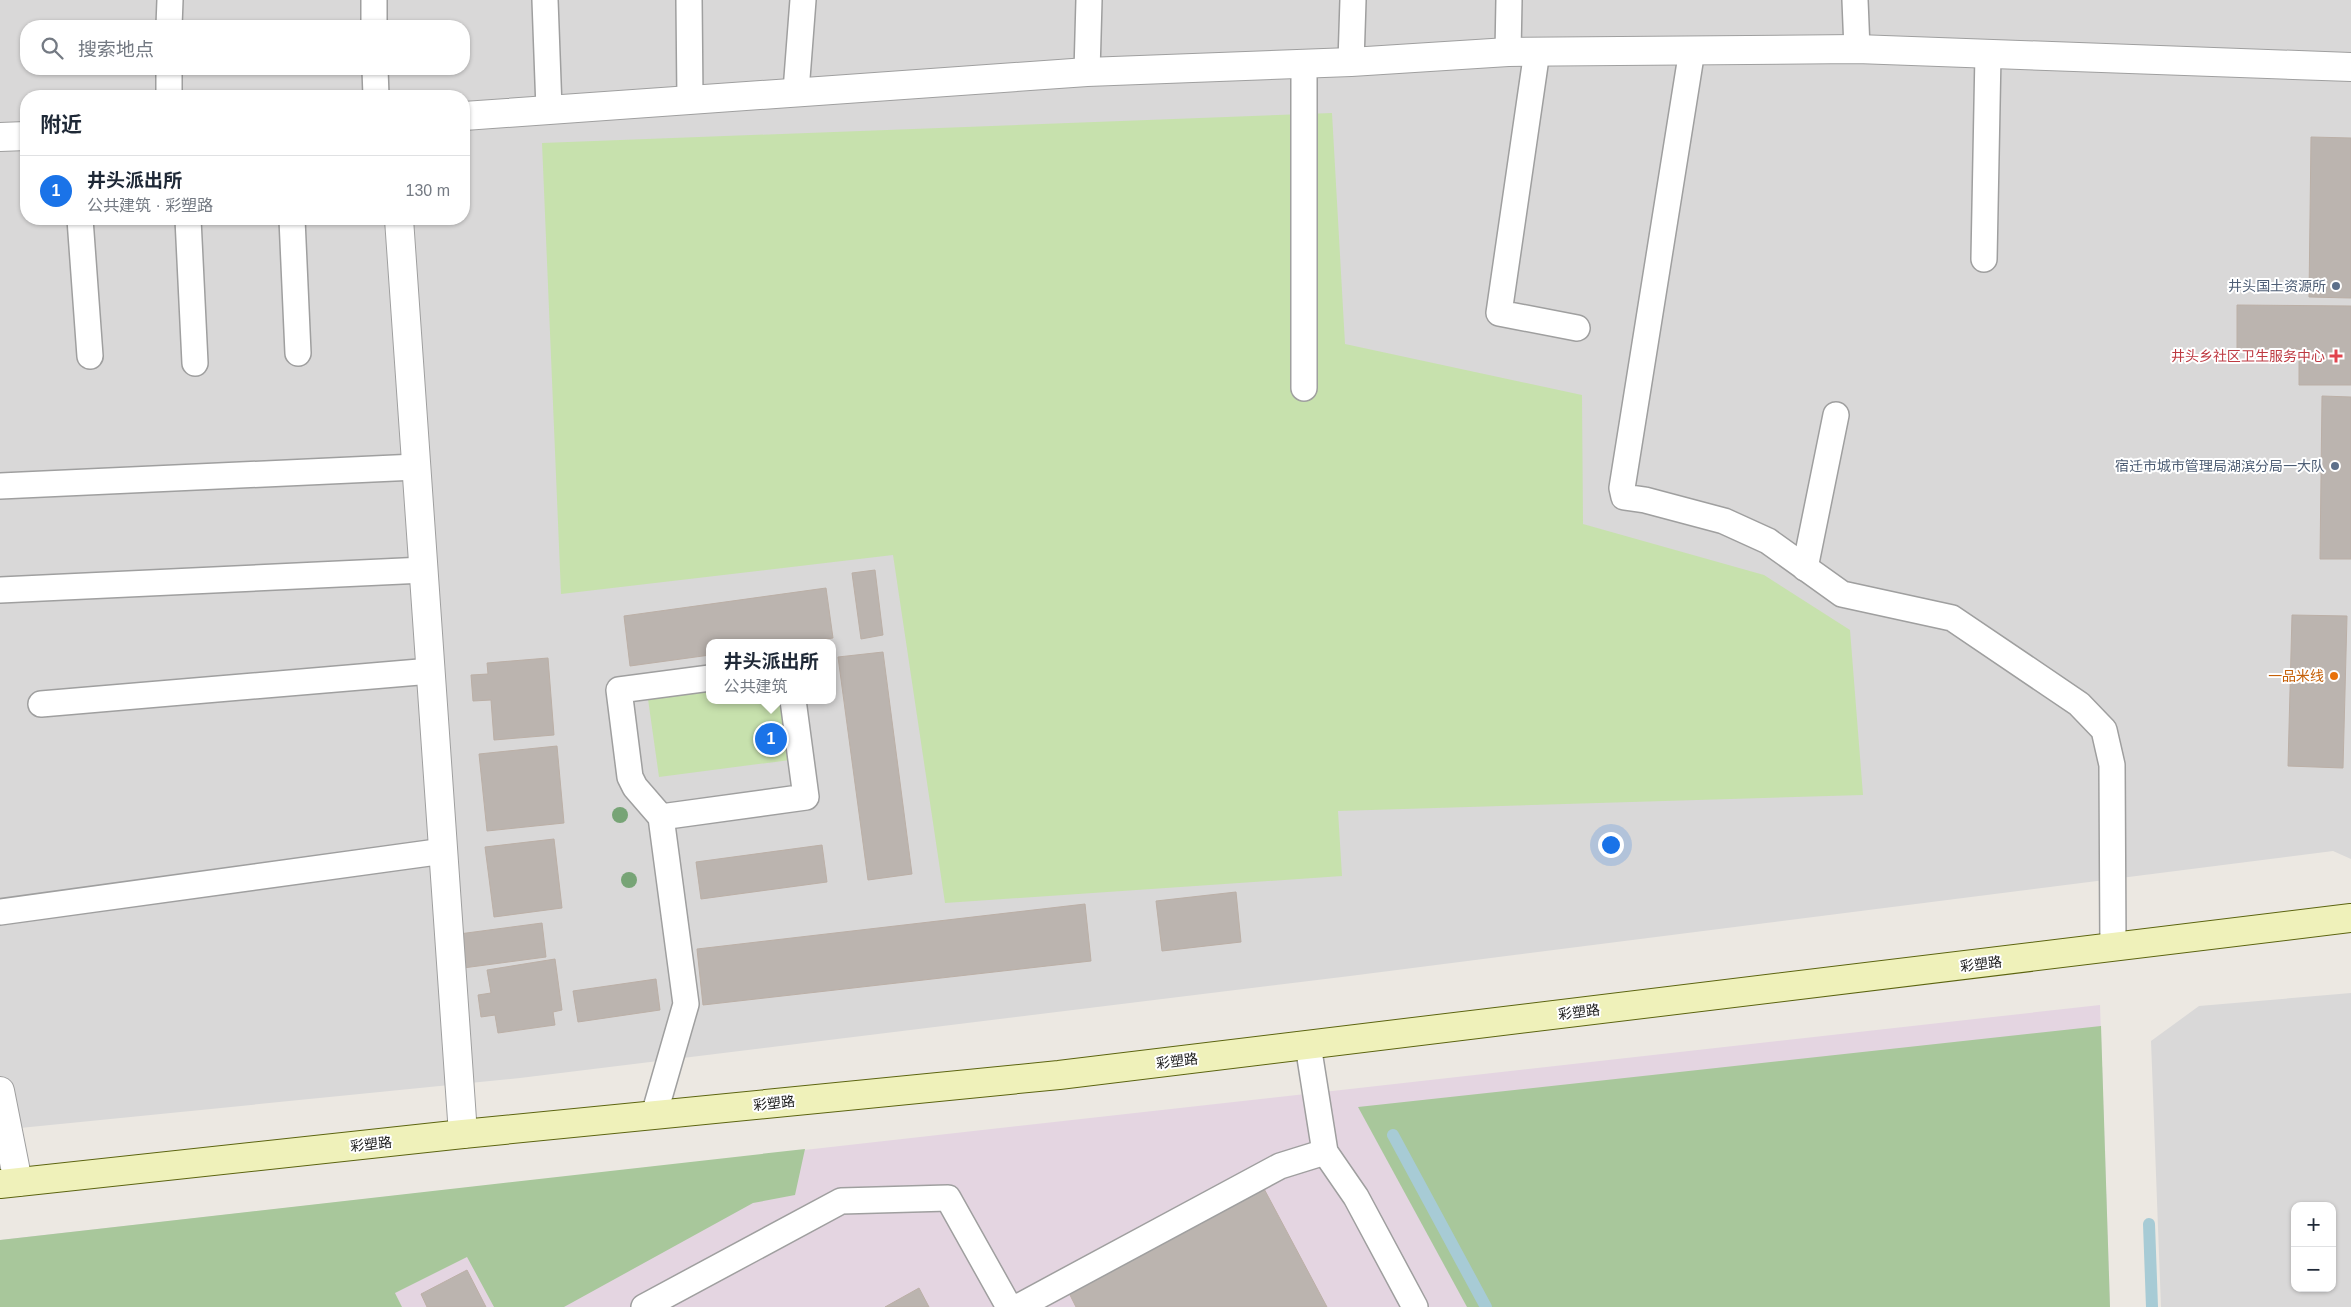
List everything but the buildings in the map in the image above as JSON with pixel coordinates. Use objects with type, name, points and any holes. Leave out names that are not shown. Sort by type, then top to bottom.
[{"type":"street","points":[[470,116],[796,91],[1087,72],[1351,62],[1508,52],[1857,49],[2351,67]]},
{"type":"street","points":[[0,137],[20,136]]},
{"type":"street","points":[[399,225],[463,1134]]},
{"type":"street","name":"彩塑路","points":[[9,1183],[654,1114],[1059,1075],[2351,918]]},
{"type":"street","points":[[0,1091],[9,1183]]},
{"type":"lane","points":[[169,20],[170,0]]},
{"type":"lane","points":[[374,0],[374,20]]},
{"type":"lane","points":[[545,0],[549,109]]},
{"type":"lane","points":[[689,0],[690,99]]},
{"type":"lane","points":[[796,91],[803,0]]},
{"type":"lane","points":[[1087,72],[1089,0]]},
{"type":"lane","points":[[1351,62],[1353,0]]},
{"type":"lane","points":[[1508,52],[1509,0]]},
{"type":"lane","points":[[1855,0],[1857,49]]},
{"type":"lane","points":[[1692,50],[1622,488],[1624,497],[1645,500],[1724,521],[1768,541],[1842,594],[1952,618],[2079,704],[2104,730],[2112,765],[2113,947]]},
{"type":"lane","points":[[1537,52],[1499,313],[1577,328]]},
{"type":"lane","points":[[1984,259],[1988,54]]},
{"type":"lane","points":[[1304,63],[1304,388]]},
{"type":"lane","points":[[169,75],[169,90]]},
{"type":"lane","points":[[375,75],[376,90]]},
{"type":"lane","points":[[80,225],[90,356]]},
{"type":"lane","points":[[188,225],[195,363]]},
{"type":"lane","points":[[292,225],[298,353]]},
{"type":"lane","points":[[1805,568],[1836,416]]},
{"type":"lane","points":[[0,486],[416,467]]},
{"type":"lane","points":[[0,590],[424,570]]},
{"type":"lane","points":[[41,704],[430,671]]},
{"type":"lane","points":[[654,1114],[686,1004],[662,817],[635,786],[630,777],[619,690],[706,679]]},
{"type":"lane","points":[[662,817],[806,797],[794,704]]},
{"type":"lane","points":[[0,912],[444,852]]},
{"type":"lane","points":[[1308,1045],[1325,1152],[1356,1197],[1415,1307]]},
{"type":"lane","points":[[1018,1307],[1280,1166],[1325,1152]]},
{"type":"lane","points":[[644,1307],[841,1200],[948,1198],[1009,1307]]},
{"type":"shaded area","points":[[0,0],[2351,0],[2351,859],[2333,851],[1350,976],[520,1078],[0,1130]]},
{"type":"shaded area","points":[[2351,993],[2351,1307],[2161,1307],[2151,1041],[2199,1006]]},
{"type":"shaded area","points":[[2100,1005],[2110,1307],[0,1307],[0,1240]]},
{"type":"green space","points":[[1332,113],[1345,344],[1582,395],[1583,524],[1764,575],[1850,630],[1863,795],[1338,811],[1342,876],[945,903],[893,555],[561,594],[542,143]]},
{"type":"green space","points":[[706,692],[706,704],[783,704],[790,760],[659,777],[648,699]]},
{"type":"green space","points":[[2101,1026],[2110,1307],[1467,1307],[1358,1107]]},
{"type":"green space","points":[[805,1149],[795,1195],[753,1203],[564,1307],[494,1307],[467,1257],[395,1293],[402,1307],[0,1307],[0,1240]]},
{"type":"waterway","points":[[1393,1135],[1486,1307]]},
{"type":"waterway","points":[[2149,1224],[2152,1307]]},
{"type":"place","name":"井头国土资源所","points":[[2336,286]]},
{"type":"place","name":"井头乡社区卫生服务中心","points":[[2336,356]]},
{"type":"place","name":"宿迁市城市管理局湖滨分局一大队","points":[[2335,466]]},
{"type":"place","name":"一品米线","points":[[2334,676]]},
{"type":"place","name":"井头派出所","points":[[771,739]]}]
